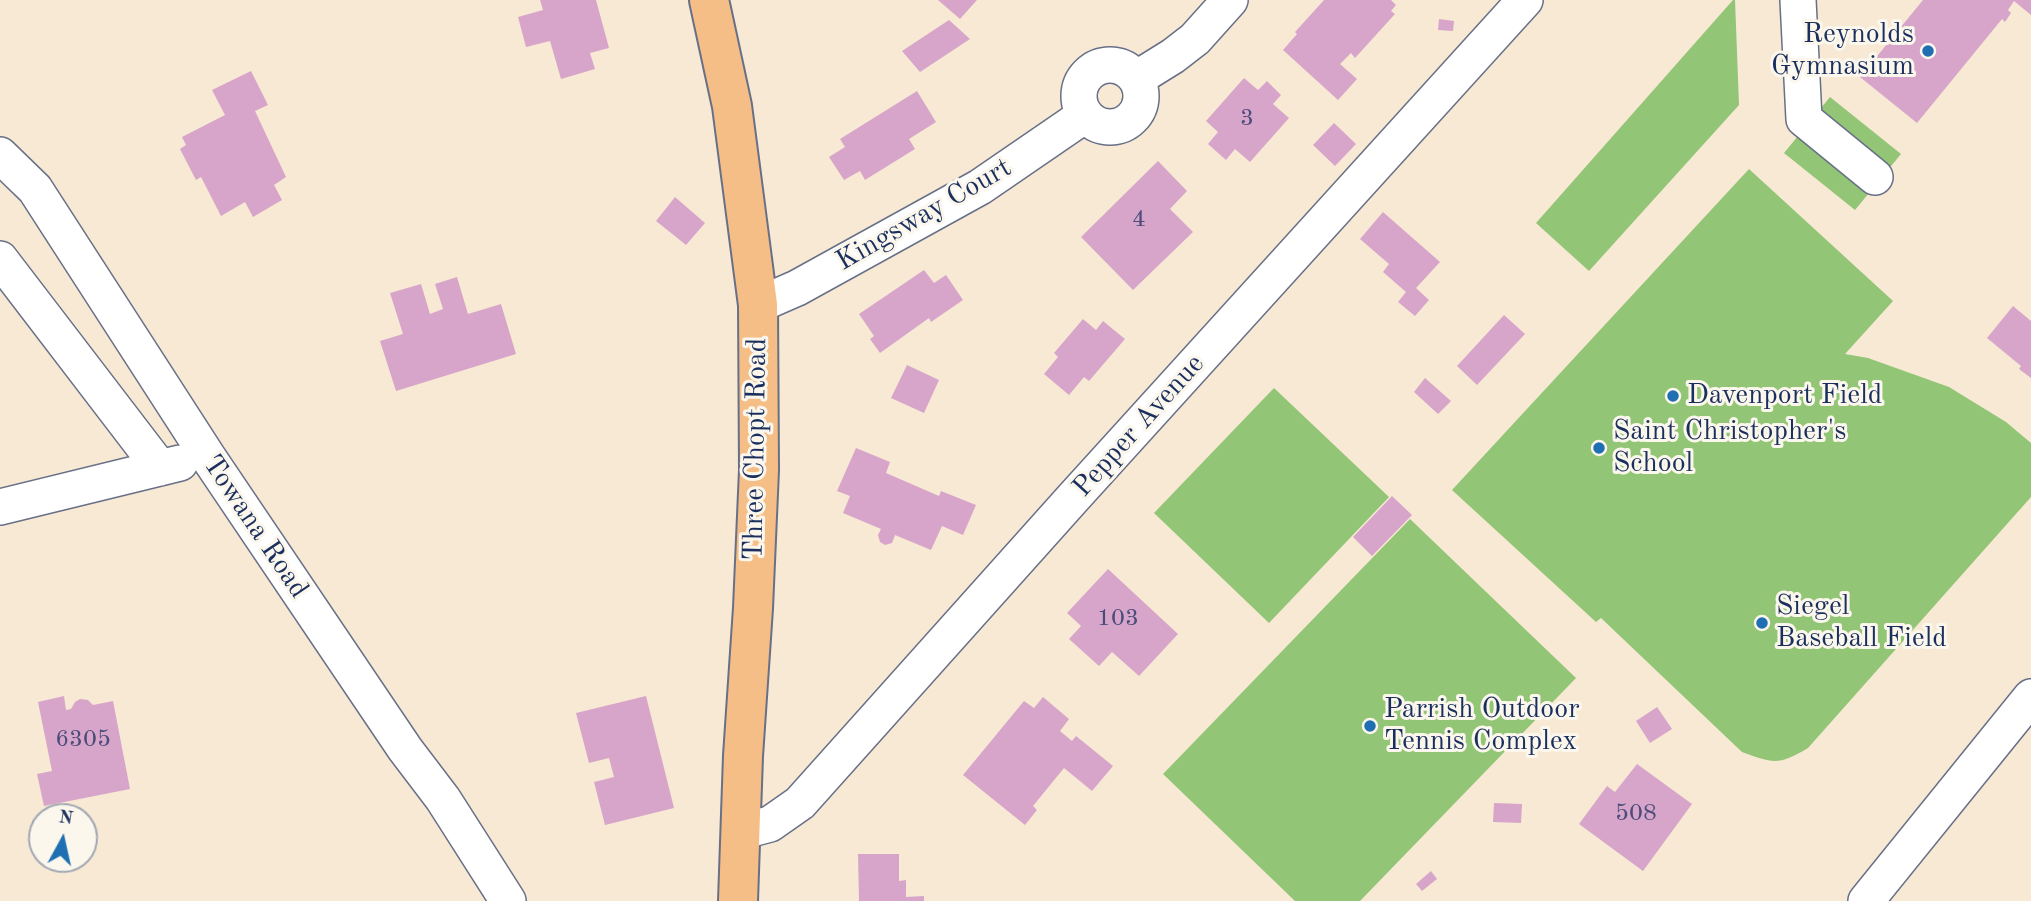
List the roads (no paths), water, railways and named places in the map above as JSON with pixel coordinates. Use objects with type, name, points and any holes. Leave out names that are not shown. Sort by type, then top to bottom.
[{"type":"main road","name":"Three Chopt Road","points":[[709,0],[734,117],[758,305],[759,470],[738,901]]},
{"type":"street","name":"Kingsway Court","points":[[758,305],[797,288],[980,187],[1085,115],[1079,97],[1085,78],[1092,71],[1111,65],[1129,72],[1136,79],[1195,39],[1230,0]]},
{"type":"street","name":"Pepper Avenue","points":[[740,832],[770,824],[800,803],[1525,0]]},
{"type":"street","points":[[1798,0],[1804,119],[1875,177]]},
{"type":"street","name":"Towana Road","points":[[0,155],[35,189],[208,457],[405,749],[443,799],[508,901]]},
{"type":"street","name":"Towana Road","points":[[0,259],[160,468]]},
{"type":"street","points":[[0,507],[208,457]]},
{"type":"street","points":[[1867,901],[2031,697]]},
{"type":"place","name":"Reynolds Gymnasium","points":[[1928,51]]},
{"type":"place","name":"Davenport Field","points":[[1673,396]]},
{"type":"place","name":"Saint Christopher's School","points":[[1599,448]]},
{"type":"place","name":"Siegel Baseball Field","points":[[1762,623]]},
{"type":"place","name":"Parrish Outdoor Tennis Complex","points":[[1370,726]]}]
